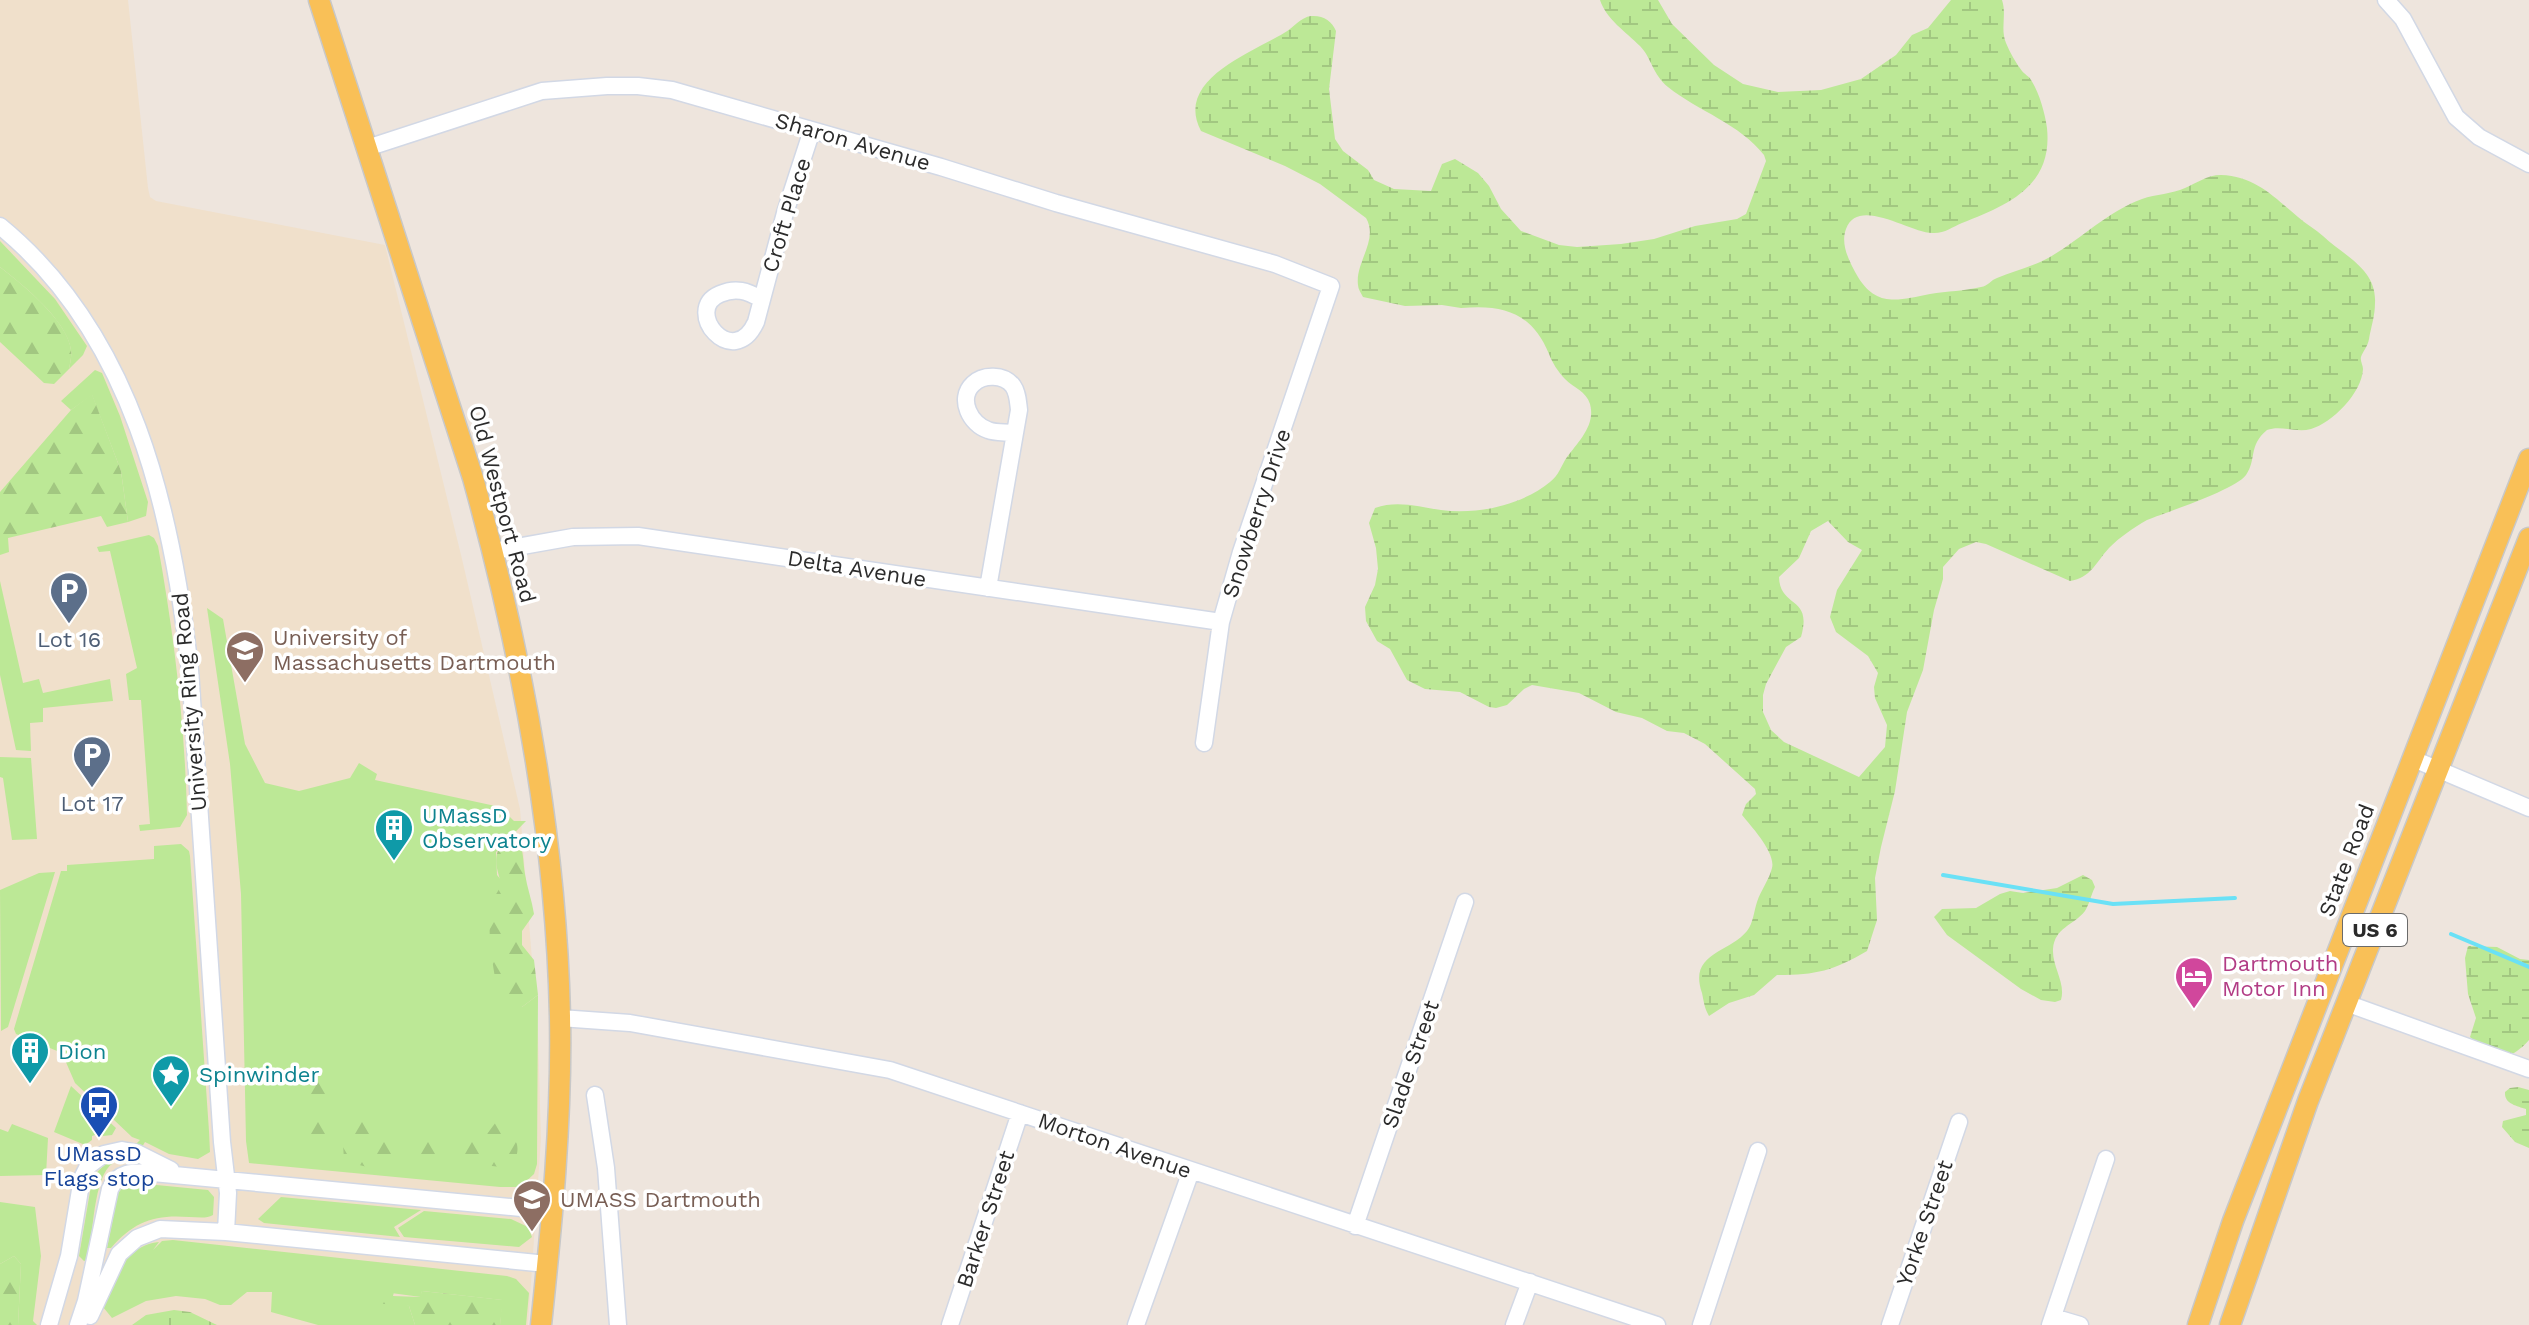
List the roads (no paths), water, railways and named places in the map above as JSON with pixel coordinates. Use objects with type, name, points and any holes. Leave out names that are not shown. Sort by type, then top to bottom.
[{"type":"main road","name":"Old Westport Road","points":[[319,0],[451,404],[494,551],[519,661],[540,785],[554,899],[560,1018],[557,1164],[541,1325]]},
{"type":"main road","name":"State Road","points":[[2198,1325],[2233,1221],[2529,459]]},
{"type":"main road","name":"US 6","points":[[2230,1325],[2308,1101],[2529,540]]},
{"type":"street","points":[[2386,0],[2403,19],[2456,117],[2479,137],[2529,164]]},
{"type":"street","name":"Sharon Avenue","points":[[367,148],[542,91],[607,86],[672,90],[1275,264],[1332,289]]},
{"type":"street","name":"Croft Place","points":[[761,299],[812,130]]},
{"type":"street","name":"University Ring Road","points":[[0,226],[61,287],[104,351],[136,420],[167,525],[181,597],[190,670],[219,1111],[227,1180],[226,1232]]},
{"type":"street","name":"Snowberry Drive","points":[[1204,743],[1221,622],[1241,552],[1332,289]]},
{"type":"street","points":[[988,588],[1013,433]]},
{"type":"street","points":[[2502,528],[2529,540]]},
{"type":"street","name":"Delta Avenue","points":[[494,551],[573,537],[638,536],[1221,622]]},
{"type":"street","points":[[2411,758],[2529,808]]},
{"type":"street","name":"Slade Street","points":[[1355,1226],[1465,902]]},
{"type":"street","points":[[2346,1003],[2529,1069]]},
{"type":"street","name":"Morton Avenue","points":[[560,1018],[630,1023],[890,1070],[1657,1325]]},
{"type":"street","points":[[595,1095],[606,1168],[618,1325]]},
{"type":"street","name":"Barker Street","points":[[950,1325],[1020,1113]]},
{"type":"street","name":"Yorke Street","points":[[1890,1325],[1959,1122]]},
{"type":"street","points":[[49,1325],[69,1256],[82,1178],[93,1161],[110,1152],[130,1151],[191,1177]]},
{"type":"street","points":[[1701,1325],[1758,1151]]},
{"type":"street","points":[[2080,1325],[2052,1321],[2106,1159]]},
{"type":"street","points":[[1136,1325],[1191,1171]]},
{"type":"street","points":[[78,1325],[112,1184],[121,1175],[132,1172],[552,1211]]},
{"type":"street","points":[[86,1325],[115,1259],[137,1238],[167,1228],[547,1264]]},
{"type":"street","points":[[1514,1325],[1530,1282]]},
{"type":"waterway","points":[[1943,875],[2113,904],[2235,898]]},
{"type":"waterway","points":[[2451,934],[2529,967]]},
{"type":"place","name":"Lot 16","points":[[69,625]]},
{"type":"place","name":"University of Massachusetts Dartmouth","points":[[245,684]]},
{"type":"place","name":"Lot 17","points":[[92,789]]},
{"type":"place","name":"UMassD Observatory","points":[[394,862]]},
{"type":"place","name":"Dartmouth Motor Inn","points":[[2194,1010]]},
{"type":"place","name":"Dion","points":[[30,1085]]},
{"type":"place","name":"Spinwinder","points":[[171,1108]]},
{"type":"place","name":"UMassD Flags stop","points":[[99,1139]]},
{"type":"place","name":"UMASS Dartmouth","points":[[532,1233]]}]
